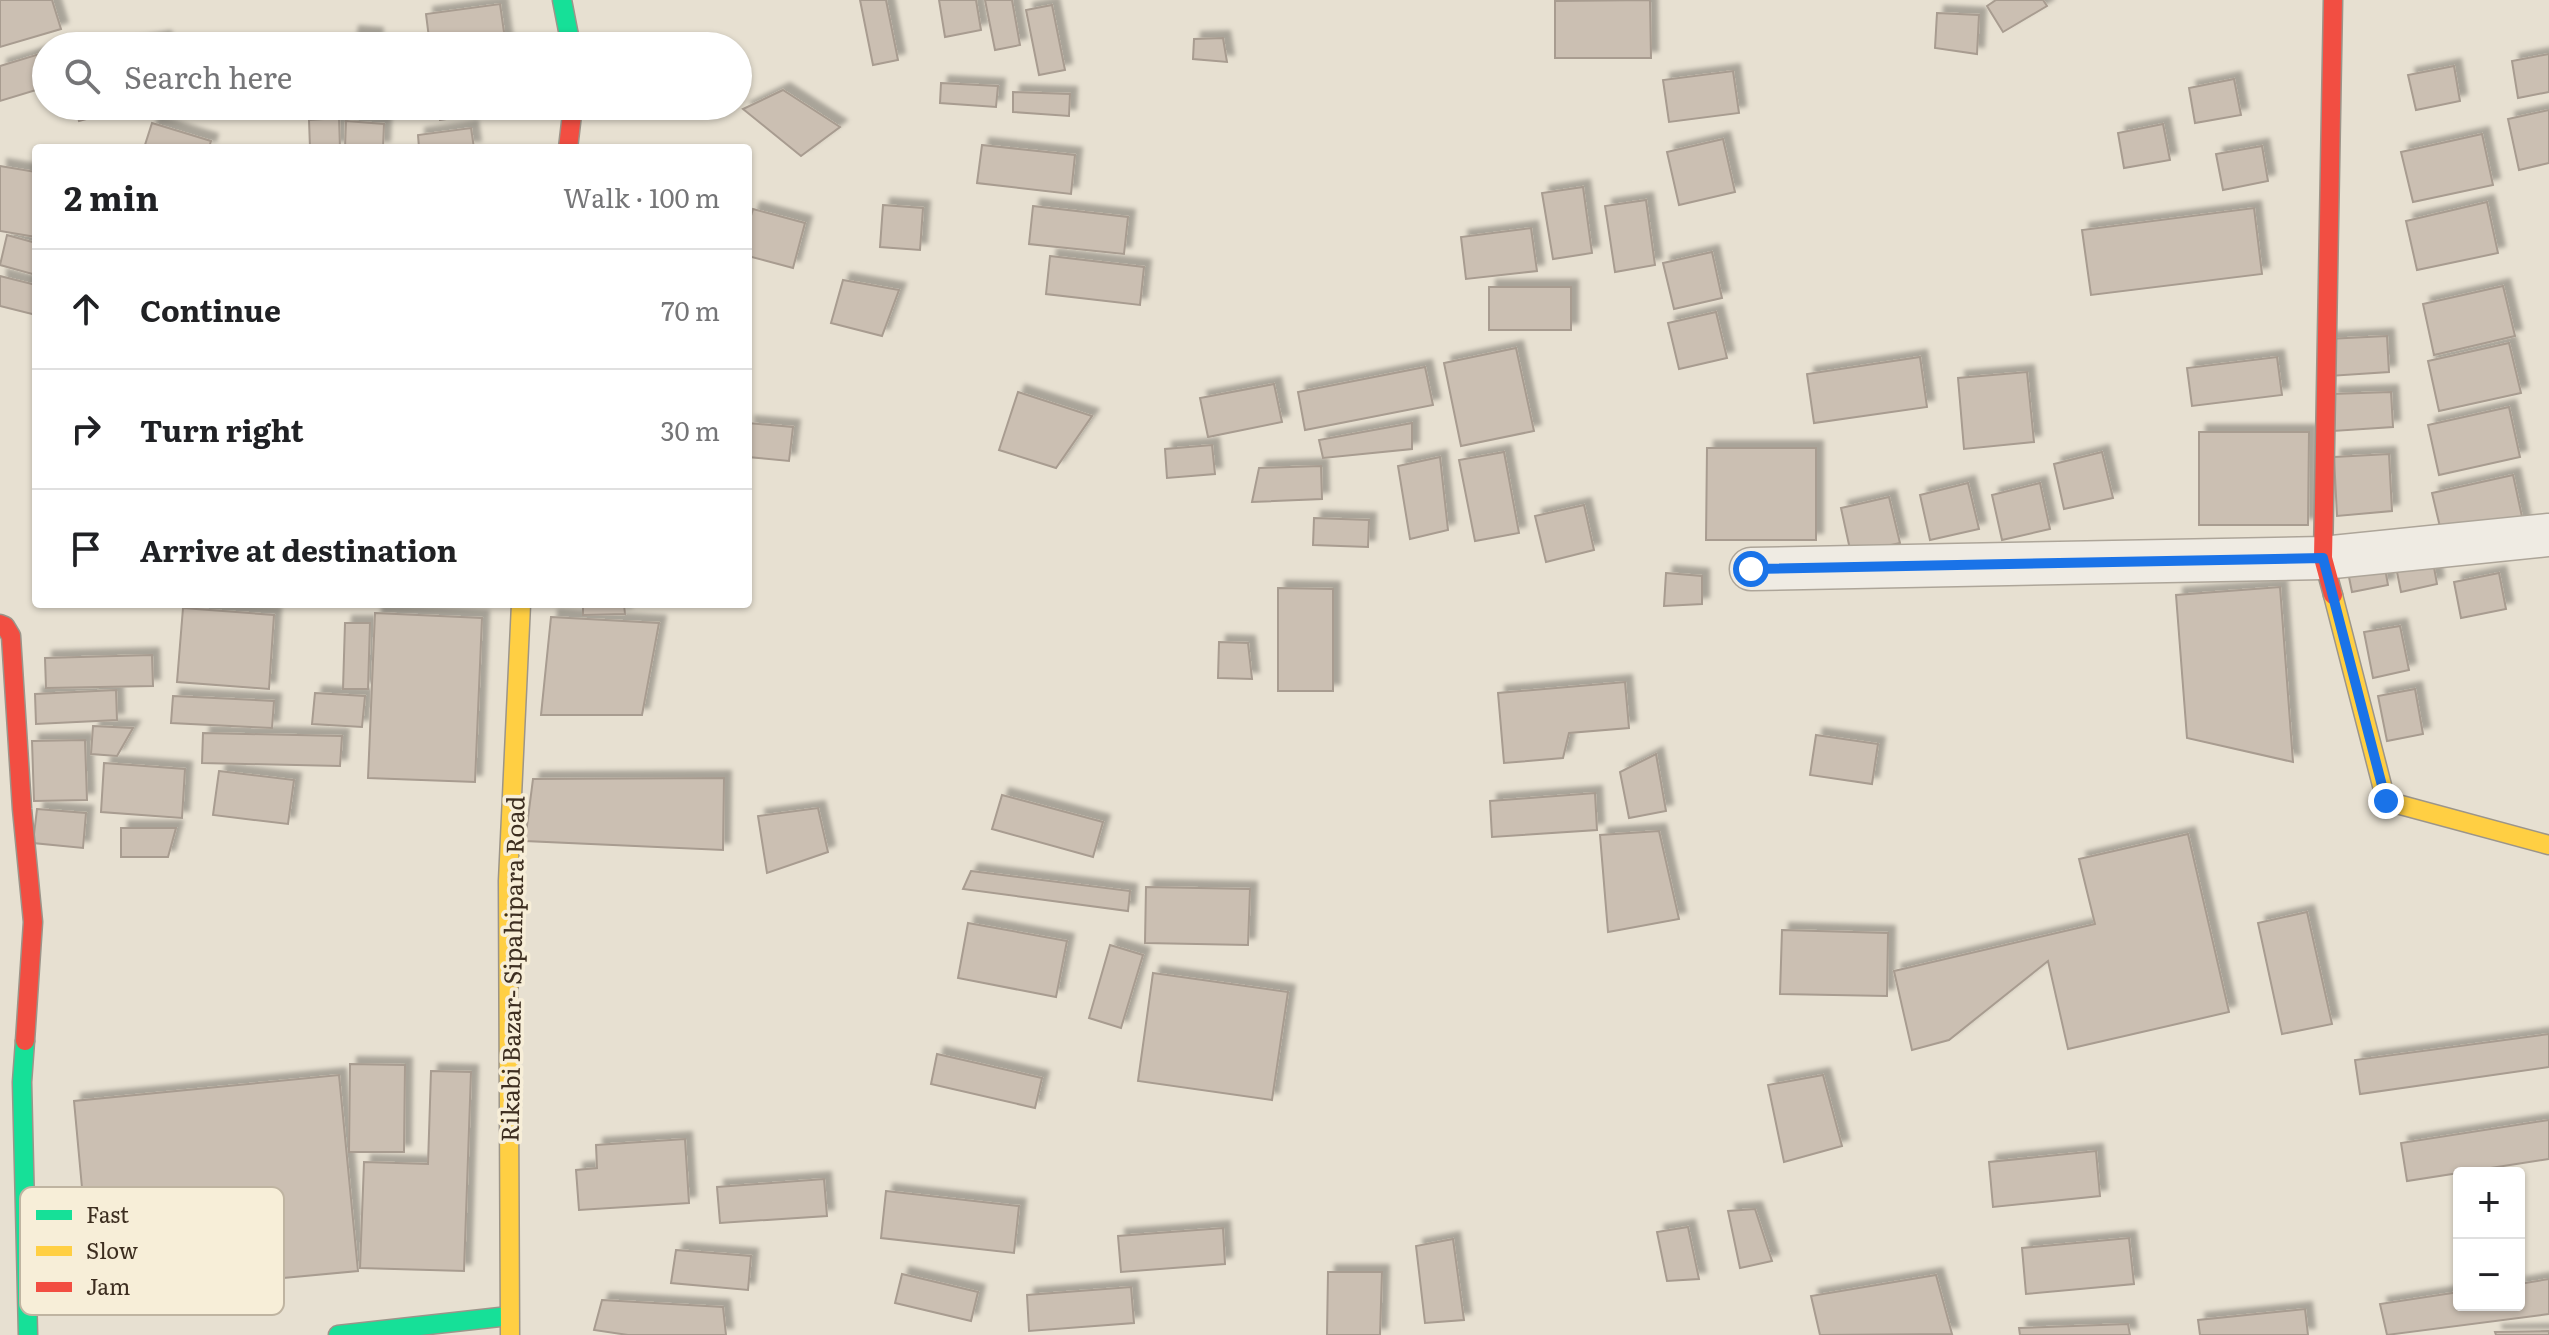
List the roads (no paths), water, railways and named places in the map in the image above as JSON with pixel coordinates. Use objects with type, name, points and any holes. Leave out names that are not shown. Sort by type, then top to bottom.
[{"type":"street","points":[[562,0],[568,32]]},
{"type":"street","points":[[2333,0],[2323,558],[2386,801],[2549,845]]},
{"type":"street","points":[[568,144],[571,120]]},
{"type":"street","points":[[1751,569],[2323,558],[2549,535]]},
{"type":"street","name":"Rikabi Bazar- Sipahipara Road","points":[[510,1326],[508,881],[521,608]]},
{"type":"street","points":[[0,624],[11,636],[33,922],[22,1082],[24,1187]]},
{"type":"street","points":[[28,1315],[28,1335]]},
{"type":"street","points":[[338,1335],[510,1326]]}]
